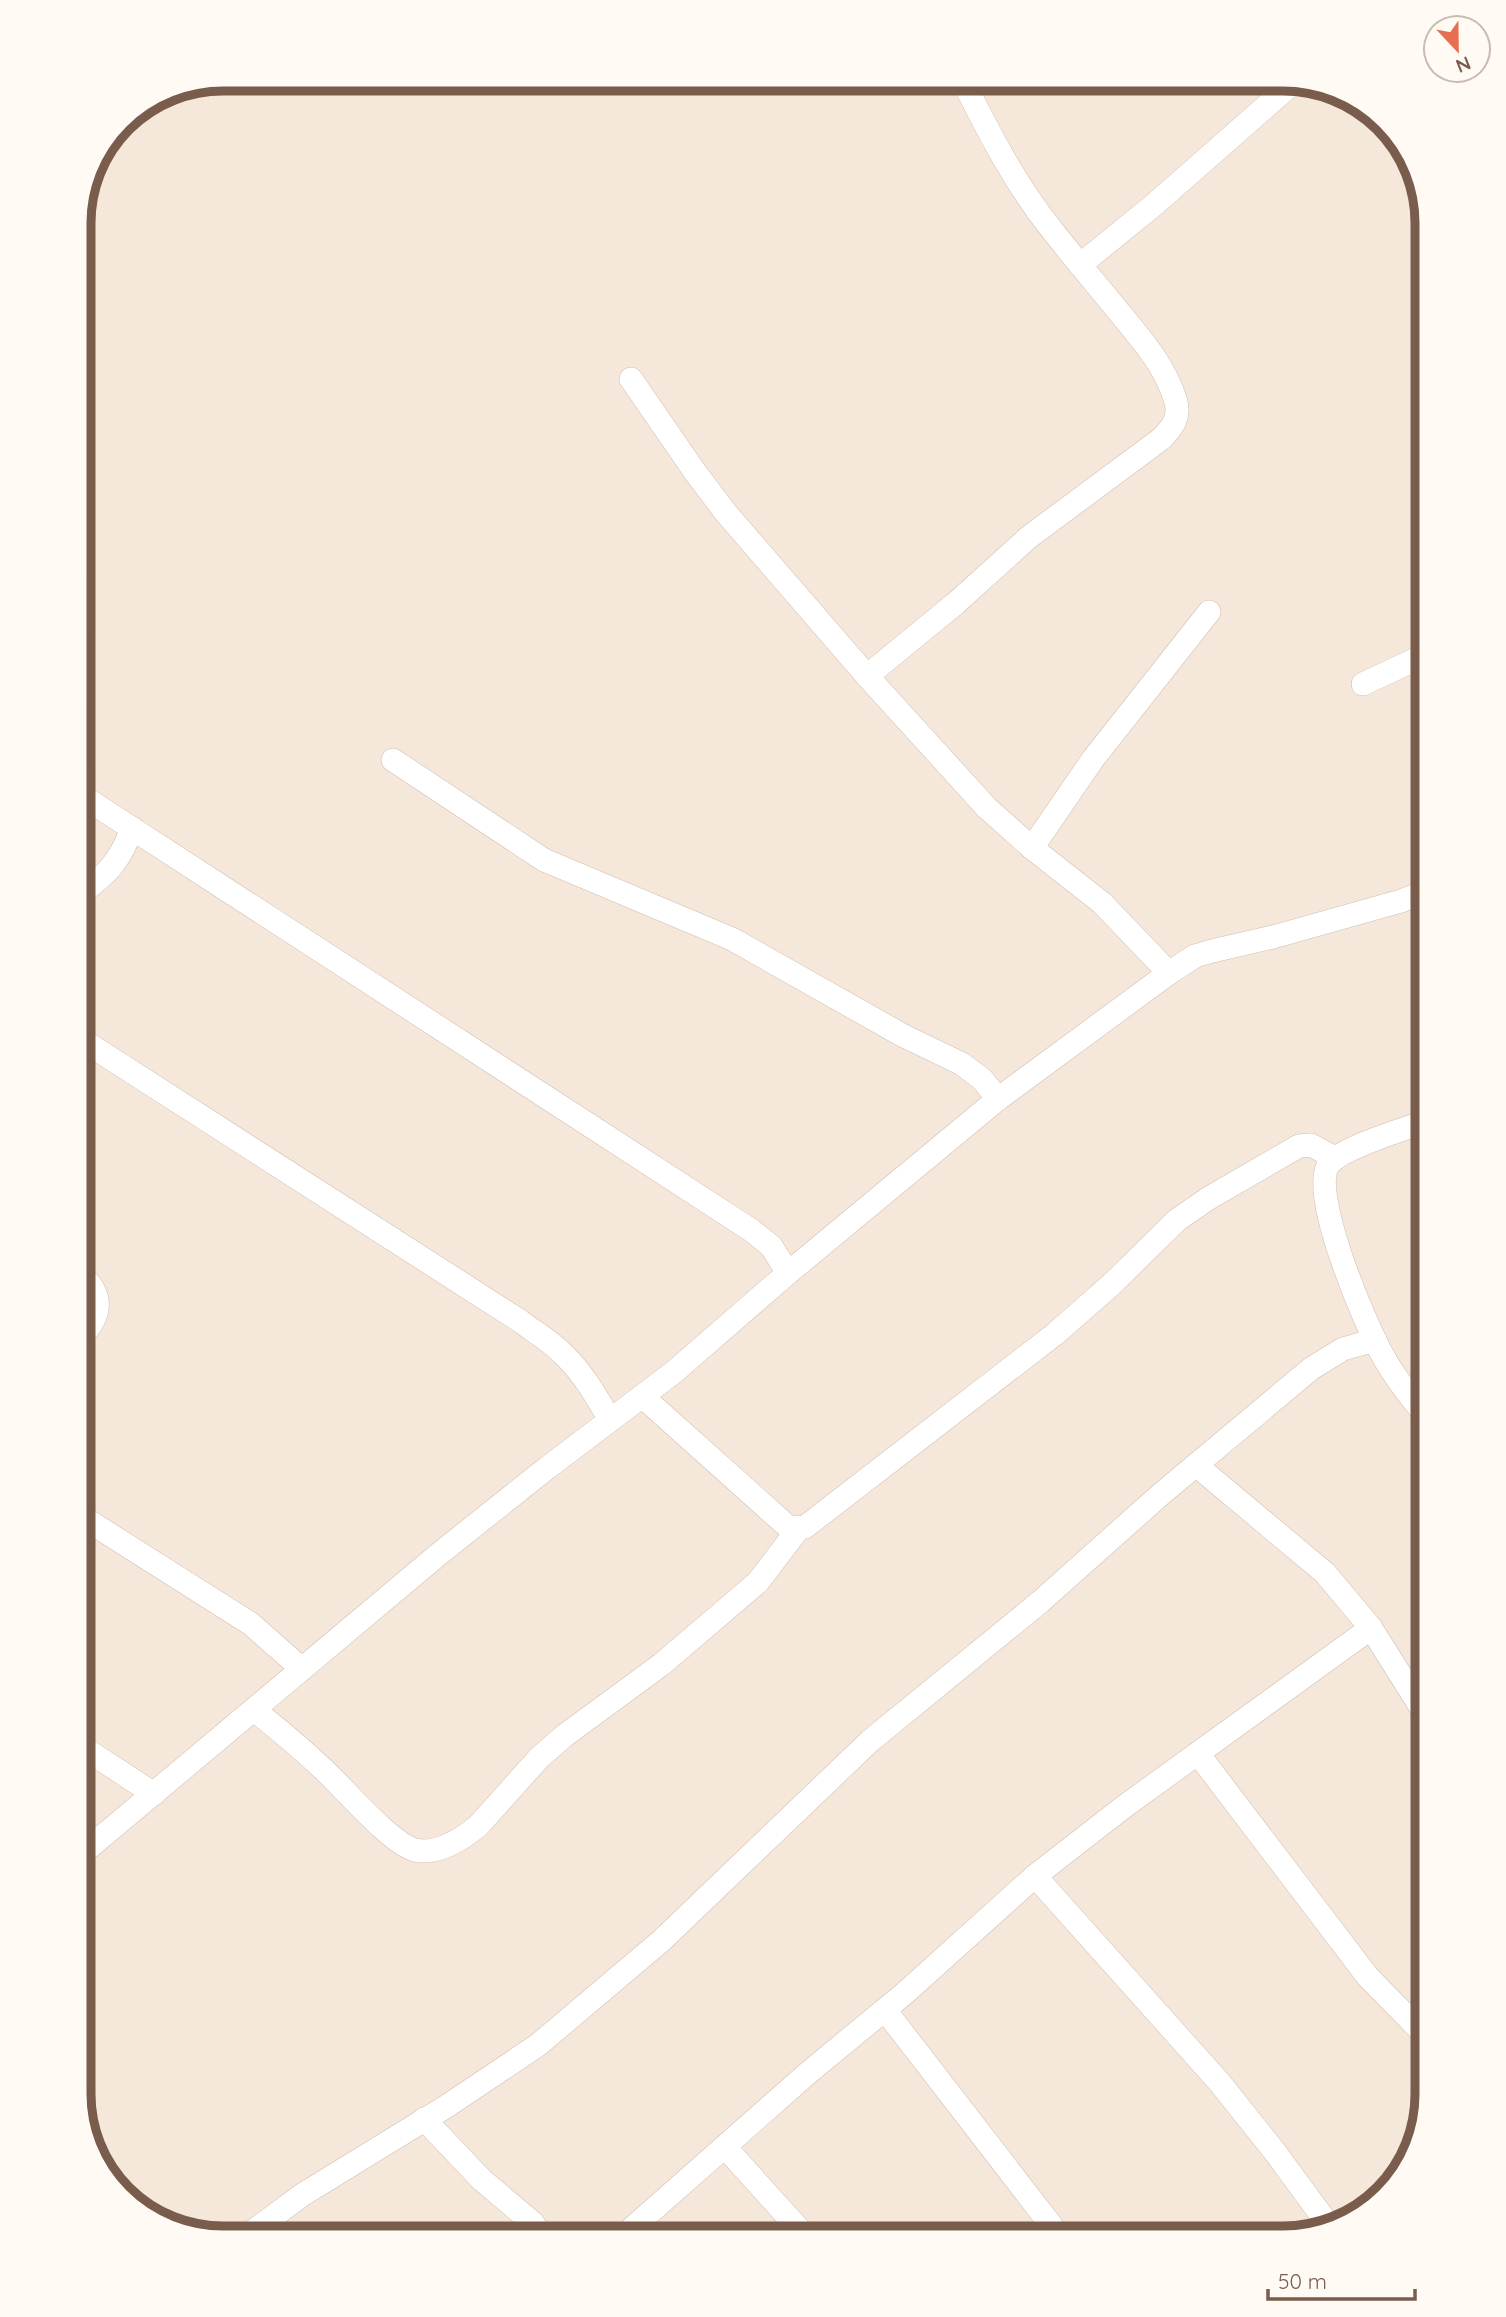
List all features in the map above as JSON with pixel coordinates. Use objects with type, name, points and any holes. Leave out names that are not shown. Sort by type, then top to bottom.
[{"type":"street","points":[[867,676],[948,610],[1029,537],[1161,439],[1174,423],[1176,404],[1161,367],[1050,228],[982,121],[968,91]]},
{"type":"street","points":[[1080,265],[1155,204],[1283,91]]},
{"type":"street","points":[[631,379],[726,513],[867,676],[987,808],[1032,848],[1102,903],[1169,973]]},
{"type":"street","points":[[1032,848],[1093,759],[1209,612]]},
{"type":"street","points":[[1363,684],[1415,660]]},
{"type":"street","points":[[393,760],[544,860],[732,939],[902,1035],[962,1063],[982,1079],[998,1099]]},
{"type":"street","points":[[91,802],[751,1230],[771,1246],[788,1273]]},
{"type":"street","points":[[91,886],[117,862],[132,828]]},
{"type":"street","points":[[91,1846],[439,1554],[702,1349],[788,1273],[998,1099],[1169,973],[1204,954],[1415,896]]},
{"type":"street","points":[[91,1046],[529,1328],[560,1351],[573,1365],[610,1420]]},
{"type":"street","points":[[1415,1126],[1335,1158],[1324,1174],[1326,1205],[1363,1317],[1398,1381],[1415,1402]]},
{"type":"street","points":[[254,1710],[312,1758],[403,1845],[422,1851],[435,1849],[467,1836],[539,1758],[564,1736],[662,1664],[744,1594],[771,1568],[799,1528],[817,1520],[1023,1360],[1086,1307],[1158,1237],[1194,1207],[1299,1146],[1311,1145],[1335,1158]]},
{"type":"street","points":[[91,1288],[97,1303],[91,1325]]},
{"type":"street","points":[[260,2226],[302,2194],[520,2057],[583,2008],[689,1916],[870,1741],[1040,1602],[1196,1465],[1312,1368],[1342,1349],[1375,1340]]},
{"type":"street","points":[[643,1397],[786,1525],[799,1528]]},
{"type":"street","points":[[1196,1465],[1325,1573],[1371,1628],[1415,1698]]},
{"type":"street","points":[[91,1523],[251,1624],[302,1669]]},
{"type":"street","points":[[635,2226],[808,2073],[885,2010],[1035,1876],[1125,1806],[1371,1628]]},
{"type":"street","points":[[91,1753],[154,1794]]},
{"type":"street","points":[[1199,1755],[1368,1977],[1415,2025]]},
{"type":"street","points":[[1035,1876],[1220,2083],[1324,2219]]},
{"type":"street","points":[[885,2010],[1052,2226]]},
{"type":"street","points":[[424,2119],[490,2187],[535,2226]]},
{"type":"street","points":[[725,2147],[796,2226]]},
{"type":"shaded area","points":[[215,91],[1291,91],[1325,98],[1356,113],[1382,136],[1393,150],[1408,181],[1415,215],[1415,2094],[1410,2128],[1397,2160],[1376,2187],[1356,2204],[1317,2221],[1283,2226],[215,2226],[181,2219],[150,2204],[124,2181],[113,2167],[98,2136],[91,2094],[91,215],[98,181],[105,165],[118,143],[136,124],[173,101]]}]
